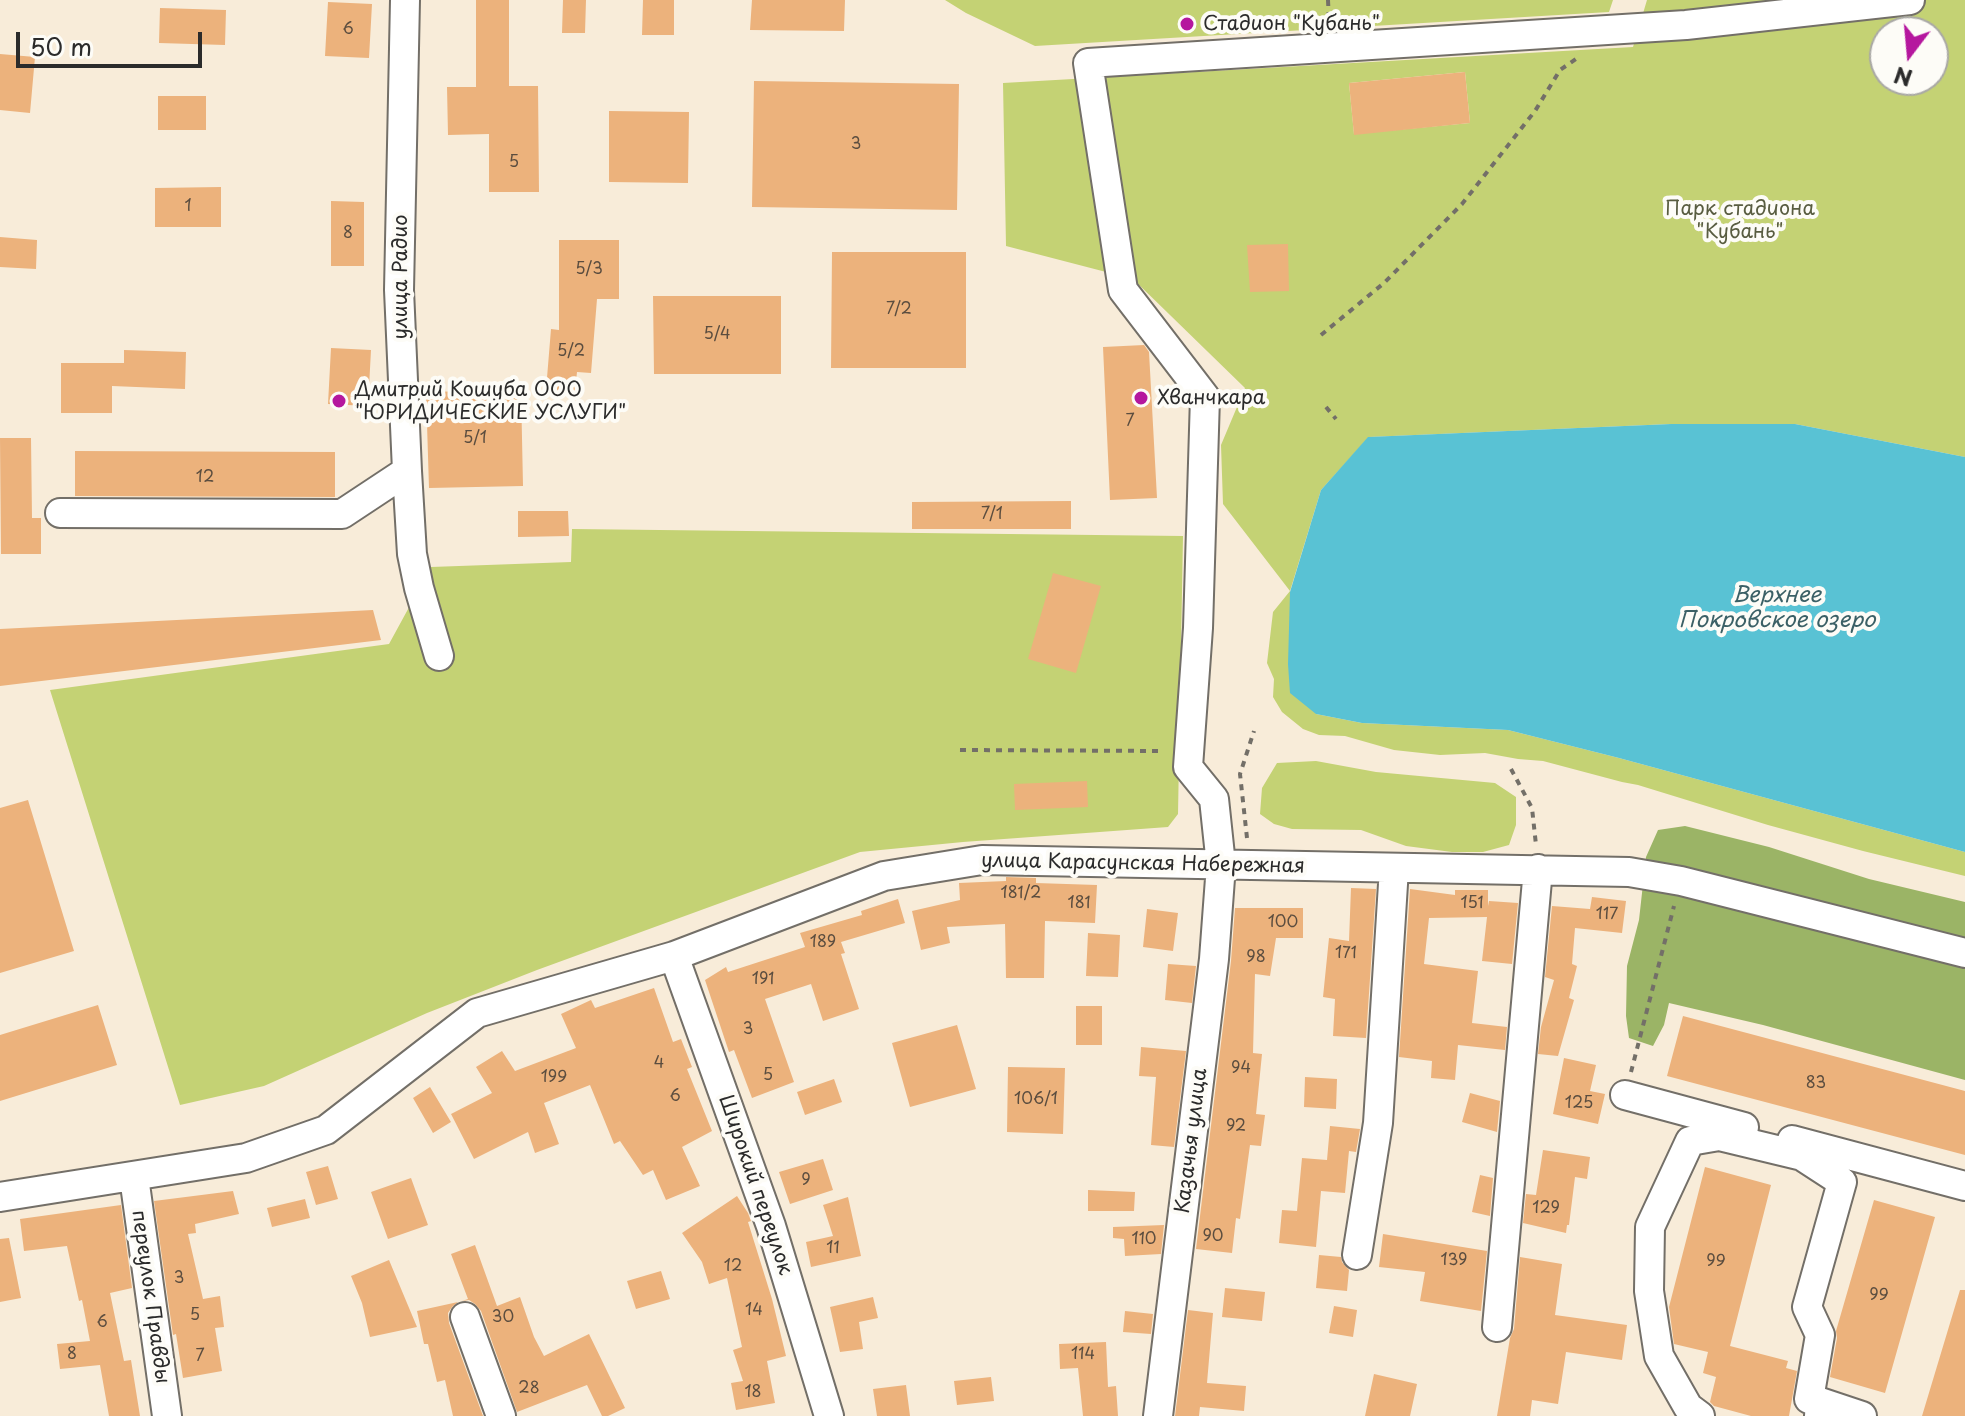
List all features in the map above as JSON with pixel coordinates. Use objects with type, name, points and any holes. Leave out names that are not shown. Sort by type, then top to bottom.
[{"type":"street","name":"улица Радио","points":[[405,0],[399,290],[407,471],[412,554],[439,656]]},
{"type":"street","points":[[1189,751],[1198,628],[1205,397],[1123,290],[1088,63],[1686,25],[1910,0]]},
{"type":"street","points":[[60,513],[342,514],[407,471]]},
{"type":"street","name":"Казачья улица","points":[[1158,1416],[1214,959],[1221,865],[1214,799],[1188,767],[1189,751]]},
{"type":"street","name":"улица Карасунская Набережная","points":[[0,1197],[246,1158],[326,1130],[477,1013],[674,956],[884,876],[982,860],[1629,872],[1681,881],[1965,953]]},
{"type":"street","points":[[1357,1255],[1378,1123],[1394,868]]},
{"type":"street","points":[[1497,1327],[1538,869]]},
{"type":"street","name":"Широкий переулок","points":[[674,956],[771,1226],[829,1416]]},
{"type":"street","points":[[1625,1095],[1965,1186]]},
{"type":"street","points":[[1700,1416],[1688,1407],[1659,1356],[1649,1291],[1650,1227],[1690,1141],[1719,1136],[1802,1156],[1842,1182],[1807,1307],[1820,1335],[1809,1399],[1819,1409],[1862,1416]]},
{"type":"street","name":"переулок Правды","points":[[134,1177],[167,1416]]},
{"type":"street","points":[[465,1317],[501,1416]]},
{"type":"path","points":[[1321,335],[1384,283],[1462,204],[1535,111],[1560,70],[1583,54]]},
{"type":"path","points":[[1326,407],[1336,419]]},
{"type":"path","points":[[1250,865],[1240,774],[1254,731]]},
{"type":"path","points":[[960,750],[1189,751]]},
{"type":"path","points":[[1511,769],[1532,808],[1538,869]]},
{"type":"path","points":[[1625,1095],[1681,881]]},
{"type":"green space","name":"Стадион \"Кубань\"","points":[[945,0],[1613,0],[1609,12],[1035,46]]},
{"type":"green space","name":"Парк стадиона \"Кубань\"","points":[[1647,0],[1965,0],[1965,457],[1795,424],[1671,424],[1369,437],[1321,490],[1290,591],[1223,504],[1221,445],[1245,388],[1133,279],[1006,246],[1003,83],[1633,47]],"holes":[[[1465,72],[1470,123],[1354,134],[1349,83]]]},
{"type":"green space","points":[[572,529],[1183,536],[1178,814],[1168,827],[860,852],[427,1013],[264,1086],[180,1105],[50,690],[389,644],[431,567],[571,562]]},
{"type":"green space","points":[[1290,591],[1316,714],[1362,723],[1508,730],[1965,852],[1965,876],[1863,851],[1638,785],[1543,761],[1485,753],[1440,755],[1394,750],[1345,736],[1319,735],[1303,729],[1282,712],[1273,697],[1274,679],[1267,663],[1273,612]]},
{"type":"green space","points":[[1316,761],[1376,772],[1495,783],[1516,797],[1516,825],[1509,845],[1483,852],[1452,852],[1406,846],[1361,830],[1292,829],[1274,824],[1260,814],[1262,788],[1277,763]]},
{"type":"green space","points":[[1685,826],[1769,847],[1869,879],[1965,902],[1965,1080],[1669,1003],[1664,1025],[1653,1046],[1629,1038],[1627,966],[1639,920],[1646,857],[1658,830]]},
{"type":"water","name":"Верхнее Покровское озеро","points":[[1671,424],[1795,424],[1965,457],[1965,852],[1508,730],[1362,723],[1316,714],[1290,693],[1290,592],[1321,490],[1368,437]]},
{"type":"building","points":[[476,0],[509,0],[509,86],[538,86],[539,192],[489,192],[489,134],[448,135],[447,87],[476,87]]},
{"type":"building","points":[[563,0],[586,0],[585,33],[562,33]]},
{"type":"building","points":[[643,0],[674,0],[674,35],[642,35]]},
{"type":"building","points":[[752,0],[845,0],[844,31],[750,30]]},
{"type":"building","points":[[328,2],[372,4],[369,58],[325,56]]},
{"type":"building","points":[[160,8],[226,10],[225,45],[159,43]]},
{"type":"building","points":[[0,54],[35,57],[30,113],[0,110]]},
{"type":"building","points":[[1465,72],[1470,123],[1354,135],[1349,83]]},
{"type":"building","points":[[754,81],[959,84],[957,210],[752,207]]},
{"type":"building","points":[[158,96],[206,96],[206,130],[158,130]]},
{"type":"building","points":[[609,111],[689,112],[688,183],[609,182]]},
{"type":"building","points":[[221,187],[221,227],[155,227],[155,188]]},
{"type":"building","points":[[331,201],[364,202],[364,266],[331,266]]},
{"type":"building","points":[[0,237],[37,240],[36,269],[0,267]]},
{"type":"building","points":[[559,240],[619,240],[619,299],[597,299],[591,373],[577,372],[575,392],[546,390],[551,329],[559,330]]},
{"type":"building","points":[[1288,244],[1289,291],[1250,292],[1247,245]]},
{"type":"building","points":[[832,252],[966,252],[966,368],[831,368]]},
{"type":"building","points":[[653,296],[781,296],[781,374],[654,374]]},
{"type":"building","points":[[1144,345],[1149,352],[1157,498],[1110,500],[1103,347]]},
{"type":"building","points":[[331,348],[371,350],[368,406],[328,404]]},
{"type":"building","points":[[124,350],[186,352],[185,389],[112,386],[112,413],[61,413],[61,363],[124,363]]},
{"type":"building","points":[[521,390],[523,486],[429,488],[426,392]]},
{"type":"building","points":[[0,438],[31,438],[32,518],[41,518],[41,554],[1,554]]},
{"type":"building","points":[[75,451],[335,452],[335,497],[75,496]]},
{"type":"building","points":[[1071,501],[1071,529],[912,529],[912,502]]},
{"type":"building","points":[[518,511],[568,511],[569,536],[518,537]]},
{"type":"building","points":[[1053,573],[1101,586],[1076,673],[1028,659]]},
{"type":"building","points":[[373,610],[381,640],[0,686],[0,629]]},
{"type":"building","points":[[1087,781],[1088,807],[1015,810],[1014,784]]},
{"type":"building","points":[[28,800],[74,951],[0,973],[0,808]]},
{"type":"building","points":[[1006,877],[1036,878],[1036,883],[1097,885],[1095,923],[1045,921],[1044,978],[1006,978],[1005,924],[947,927],[950,943],[921,950],[912,911],[960,900],[959,883],[1006,881]]},
{"type":"building","points":[[1351,888],[1376,889],[1366,1038],[1333,1036],[1335,999],[1323,997],[1329,938],[1349,941]]},
{"type":"building","points":[[1410,889],[1455,895],[1455,890],[1488,890],[1488,906],[1489,901],[1518,903],[1512,964],[1482,961],[1487,917],[1429,918],[1424,964],[1478,971],[1472,1023],[1507,1027],[1505,1050],[1458,1045],[1455,1080],[1431,1078],[1432,1061],[1399,1057]]},
{"type":"building","points":[[1592,897],[1626,901],[1622,933],[1575,928],[1572,964],[1577,966],[1569,998],[1574,1000],[1558,1056],[1538,1054],[1541,1027],[1554,980],[1545,977],[1552,906],[1590,909]]},
{"type":"building","points":[[898,899],[905,923],[841,942],[845,953],[841,954],[859,1009],[823,1021],[811,984],[765,999],[794,1082],[752,1098],[734,1050],[729,1052],[705,980],[726,967],[728,972],[805,947],[800,933],[862,915],[861,911]]},
{"type":"building","points":[[1235,908],[1303,908],[1303,938],[1276,938],[1270,976],[1255,974],[1253,1053],[1262,1054],[1256,1114],[1265,1115],[1261,1146],[1250,1145],[1232,1253],[1196,1249]]},
{"type":"building","points":[[1147,909],[1178,913],[1173,951],[1143,947]]},
{"type":"building","points":[[1088,933],[1120,935],[1118,977],[1086,976]]},
{"type":"building","points":[[1168,964],[1196,966],[1192,1003],[1165,1000]]},
{"type":"building","points":[[654,988],[673,1042],[681,1039],[692,1067],[687,1069],[712,1131],[682,1147],[700,1186],[666,1200],[653,1170],[643,1175],[620,1141],[614,1144],[590,1085],[544,1103],[559,1144],[535,1153],[528,1132],[474,1159],[451,1114],[492,1093],[476,1067],[502,1051],[515,1071],[576,1048],[561,1014],[591,1000],[595,1008]]},
{"type":"building","points":[[98,1005],[117,1065],[0,1101],[0,1035]]},
{"type":"building","points":[[1076,1006],[1102,1006],[1102,1045],[1076,1045]]},
{"type":"building","points":[[1683,1016],[1965,1091],[1965,1155],[1667,1076]]},
{"type":"building","points":[[957,1025],[976,1089],[910,1107],[892,1043]]},
{"type":"building","points":[[1141,1047],[1186,1051],[1174,1147],[1151,1145],[1156,1077],[1139,1076]]},
{"type":"building","points":[[1564,1058],[1596,1065],[1590,1091],[1605,1094],[1598,1124],[1553,1114]]},
{"type":"building","points":[[1008,1067],[1065,1068],[1063,1134],[1007,1132]]},
{"type":"building","points":[[1305,1077],[1337,1079],[1336,1109],[1304,1107]]},
{"type":"building","points":[[834,1079],[842,1102],[805,1115],[797,1092]]},
{"type":"building","points":[[430,1087],[451,1122],[433,1133],[413,1098]]},
{"type":"building","points":[[1470,1093],[1500,1101],[1497,1132],[1462,1122]]},
{"type":"building","points":[[1330,1126],[1360,1129],[1356,1152],[1349,1151],[1345,1193],[1321,1191],[1316,1247],[1279,1243],[1282,1210],[1297,1211],[1302,1158],[1327,1160]]},
{"type":"building","points":[[1543,1150],[1590,1157],[1587,1179],[1575,1177],[1566,1233],[1523,1223],[1526,1194],[1536,1195]]},
{"type":"building","points":[[823,1159],[833,1190],[790,1204],[779,1172]]},
{"type":"building","points":[[328,1166],[338,1199],[316,1205],[306,1172]]},
{"type":"building","points":[[1705,1167],[1771,1185],[1730,1346],[1788,1361],[1786,1368],[1797,1371],[1789,1416],[1751,1416],[1714,1406],[1710,1402],[1716,1377],[1703,1373],[1708,1352],[1674,1344],[1669,1307]]},
{"type":"building","points":[[1480,1175],[1493,1178],[1490,1216],[1472,1212]]},
{"type":"building","points":[[411,1178],[428,1225],[388,1239],[371,1192]]},
{"type":"building","points":[[1088,1190],[1135,1192],[1134,1211],[1088,1211]]},
{"type":"building","points":[[233,1191],[239,1214],[195,1224],[196,1233],[188,1234],[203,1299],[220,1296],[224,1327],[215,1328],[222,1371],[183,1378],[176,1334],[173,1335],[154,1201]]},
{"type":"building","points":[[737,1196],[751,1221],[748,1222],[786,1356],[767,1361],[775,1403],[736,1410],[731,1383],[743,1381],[733,1350],[742,1347],[727,1278],[709,1284],[702,1262],[682,1233]]},
{"type":"building","points":[[848,1197],[861,1256],[811,1267],[806,1242],[833,1236],[823,1205]]},
{"type":"building","points":[[305,1199],[310,1218],[272,1227],[267,1208]]},
{"type":"building","points":[[1874,1200],[1935,1217],[1885,1393],[1830,1377],[1836,1331]]},
{"type":"building","points":[[121,1205],[132,1288],[110,1293],[124,1361],[131,1360],[140,1416],[109,1416],[100,1365],[60,1369],[57,1344],[90,1341],[82,1300],[79,1301],[67,1246],[24,1251],[20,1219]]},
{"type":"building","points":[[1164,1225],[1161,1254],[1125,1256],[1124,1239],[1113,1238],[1113,1227]]},
{"type":"building","points":[[1383,1234],[1487,1251],[1481,1311],[1420,1301],[1425,1272],[1379,1267]]},
{"type":"building","points":[[9,1238],[21,1298],[0,1302],[0,1239]]},
{"type":"building","points":[[475,1245],[497,1306],[520,1297],[544,1356],[589,1334],[625,1408],[602,1416],[587,1385],[517,1412],[481,1311],[469,1300],[462,1301],[468,1299],[451,1254]]},
{"type":"building","points":[[1319,1255],[1341,1257],[1349,1270],[1347,1291],[1316,1288]]},
{"type":"building","points":[[1520,1257],[1562,1264],[1555,1315],[1627,1325],[1622,1360],[1566,1352],[1558,1404],[1532,1400],[1530,1416],[1497,1416],[1514,1329]]},
{"type":"building","points":[[389,1260],[417,1327],[370,1337],[362,1303],[351,1276]]},
{"type":"building","points":[[661,1271],[670,1299],[636,1309],[627,1281]]},
{"type":"building","points":[[1225,1288],[1265,1292],[1262,1321],[1222,1317]]},
{"type":"building","points":[[1960,1290],[1965,1290],[1965,1416],[1922,1416]]},
{"type":"building","points":[[873,1297],[878,1318],[859,1322],[863,1349],[840,1352],[830,1307]]},
{"type":"building","points":[[458,1302],[448,1313],[449,1323],[483,1416],[453,1416],[445,1380],[437,1382],[428,1344],[424,1344],[417,1311]]},
{"type":"building","points":[[1334,1306],[1357,1310],[1353,1337],[1329,1333]]},
{"type":"building","points":[[1188,1310],[1213,1313],[1207,1383],[1246,1386],[1244,1411],[1200,1407],[1199,1416],[1175,1416]]},
{"type":"building","points":[[1125,1311],[1153,1314],[1151,1334],[1123,1332]]},
{"type":"building","points":[[1106,1342],[1108,1387],[1116,1386],[1118,1416],[1083,1416],[1078,1368],[1060,1369],[1059,1344]]},
{"type":"building","points":[[1374,1374],[1417,1384],[1410,1416],[1365,1416]]},
{"type":"building","points":[[991,1377],[994,1401],[957,1405],[954,1381]]},
{"type":"building","points":[[906,1385],[910,1416],[877,1416],[873,1389]]},
{"type":"place","name":"Стадион \"Кубань\"","points":[[1187,24]]},
{"type":"place","name":"Хванчкара","points":[[1141,398]]},
{"type":"place","name":"Дмитрий Кошуба ООО \"ЮРИДИЧЕСКИЕ УСЛУГИ\"","points":[[339,401]]}]
